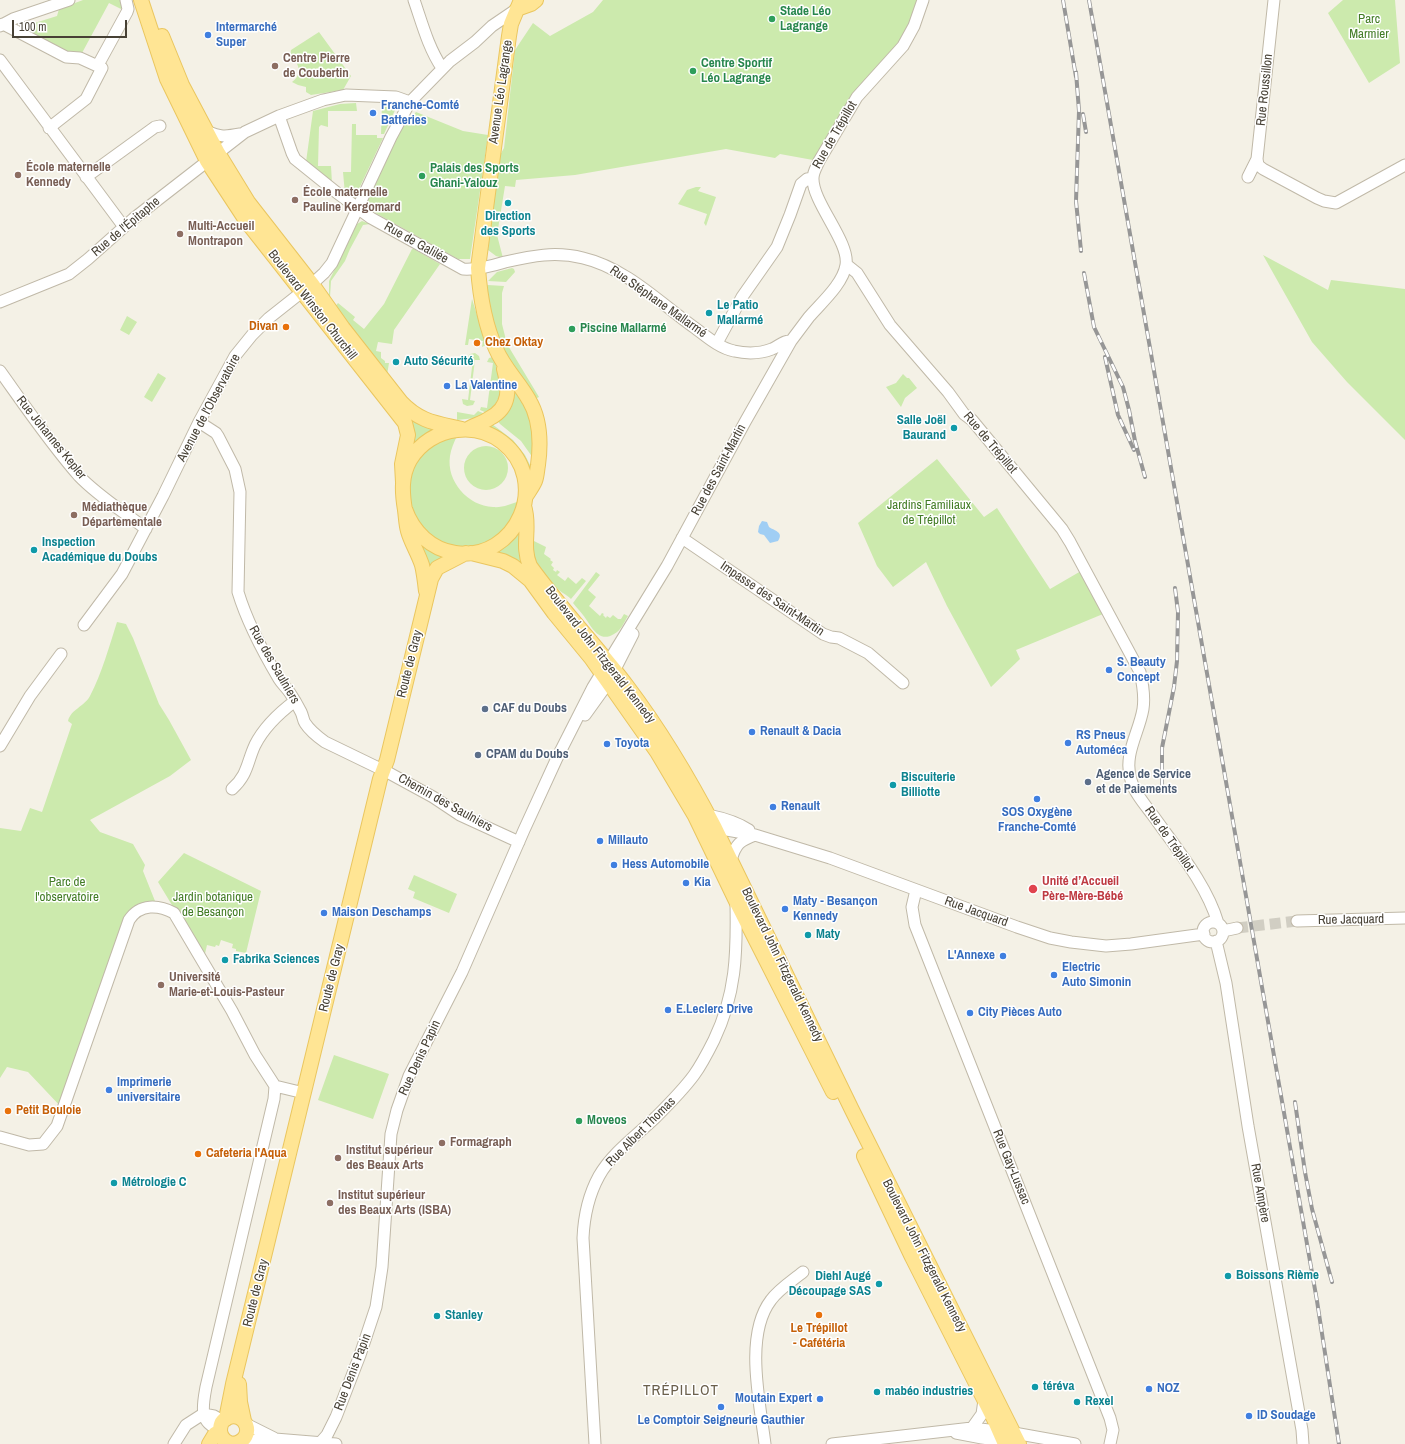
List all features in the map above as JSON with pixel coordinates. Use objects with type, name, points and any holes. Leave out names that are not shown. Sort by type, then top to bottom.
[{"type":"main road","name":"Boulevard Winston Churchill","points":[[141,0],[167,79],[188,124],[248,202],[307,289],[405,423],[408,435],[402,464],[403,482]]},
{"type":"main road","name":"Boulevard Winston Churchill","points":[[151,0],[159,29],[173,65],[206,131],[213,157]]},
{"type":"main road","points":[[518,3],[531,4],[536,0]]},
{"type":"main road","name":"Avenue Léo Lagrange","points":[[518,3],[509,36],[478,268],[480,294],[495,348],[530,400],[539,426],[540,447],[535,480],[525,501]]},
{"type":"main road","name":"Boulevard Winston Churchill","points":[[307,289],[343,328],[406,407],[420,418],[465,429]]},
{"type":"main road","name":"Avenue Léo Lagrange","points":[[465,429],[492,418],[503,405],[508,388],[503,362]]},
{"type":"main road","points":[[465,429],[492,435],[511,450],[523,472],[526,488],[525,501],[516,525],[502,540],[490,548],[468,553],[446,551],[428,542],[414,527],[405,509],[402,496],[403,482],[411,460],[426,442],[446,432],[465,429]]},
{"type":"main road","name":"Boulevard John Fitzgerald Kennedy","points":[[525,501],[528,517],[526,552],[530,566],[608,672],[657,752],[704,820],[736,901],[840,1106],[912,1257],[984,1400],[1012,1440]]},
{"type":"main road","name":"Route de Gray","points":[[405,509],[408,530],[421,564],[427,597]]},
{"type":"main road","name":"Boulevard John Fitzgerald Kennedy","points":[[468,553],[503,561],[513,566],[530,580],[554,613],[591,658],[608,672]]},
{"type":"main road","name":"Route de Gray","points":[[222,1425],[239,1360],[377,768],[427,597],[430,579],[437,568],[468,553]]},
{"type":"main road","name":"Boulevard John Fitzgerald Kennedy","points":[[704,820],[715,828],[731,860],[1012,1440]]},
{"type":"main road","name":"Route de Gray","points":[[239,1360],[238,1392],[245,1423]]},
{"type":"main road","points":[[209,1444],[222,1425],[235,1416],[245,1423],[247,1434],[236,1443],[225,1441],[221,1436],[222,1425]]},
{"type":"street","points":[[1,25],[13,19],[69,0]]},
{"type":"street","points":[[98,65],[127,12],[128,9],[126,0]]},
{"type":"street","points":[[414,0],[434,56],[442,68]]},
{"type":"street","name":"Rue de Trépillot","points":[[923,0],[914,26],[903,46],[857,97],[819,161],[813,178],[816,191],[841,244],[846,264],[857,273],[890,325],[948,392],[964,414],[972,420],[1062,529],[1070,542],[1140,672],[1144,692],[1143,710],[1129,756],[1128,766],[1134,789],[1199,883],[1211,905],[1216,926]]},
{"type":"street","name":"Rue Roussillon","points":[[1248,178],[1257,159],[1274,0]]},
{"type":"street","name":"Avenue de l'Observatoire","points":[[84,624],[122,574],[230,363],[248,340],[269,318],[307,289],[332,263],[391,137],[410,102],[442,68],[475,42],[518,3]]},
{"type":"street","points":[[1,25],[66,57],[80,58],[102,68],[86,99],[49,128]]},
{"type":"street","points":[[0,60],[124,227]]},
{"type":"street","name":"Rue de l'Épitaphe","points":[[206,131],[226,137],[240,134],[279,116],[323,100],[346,95],[396,97],[410,102]]},
{"type":"street","name":"Rue de Galilée","points":[[279,116],[292,153],[296,159],[358,208],[377,222],[463,269],[478,268]]},
{"type":"street","points":[[86,177],[155,127],[160,126]]},
{"type":"street","name":"Rue de l'Épitaphe","points":[[0,302],[68,274],[240,134]]},
{"type":"street","points":[[1257,159],[1258,165],[1269,172],[1317,198],[1336,203],[1405,165]]},
{"type":"street","name":"Rue Stéphane Mallarmé","points":[[478,268],[540,254],[566,255],[584,258],[606,266],[625,277],[717,343],[742,297],[777,247],[801,184],[807,179],[813,178]]},
{"type":"street","name":"Rue des Saint-Martin","points":[[608,672],[645,611],[648,598],[791,341],[805,321],[839,282],[843,276],[846,264]]},
{"type":"street","points":[[717,343],[732,351],[758,353],[773,349],[786,341],[791,341]]},
{"type":"street","name":"Rue Johannes Kepler","points":[[0,371],[37,424],[80,476],[95,490],[146,529]]},
{"type":"street","name":"Rue des Saulniers","points":[[199,422],[216,433],[235,469],[240,492],[238,592],[245,614],[265,654],[302,713],[306,725],[325,742],[377,768]]},
{"type":"street","name":"Impasse des Saint-Martin","points":[[682,538],[823,634],[839,638],[868,653],[903,683]]},
{"type":"street","points":[[0,746],[30,696],[61,654]]},
{"type":"street","name":"Rue Denis Papin","points":[[319,1443],[327,1435],[336,1417],[376,1307],[382,1267],[391,1134],[397,1110],[409,1076],[462,972],[557,758],[569,734],[608,672]]},
{"type":"street","points":[[232,789],[245,774],[255,746],[268,725],[295,701]]},
{"type":"street","name":"Chemin des Saulniers","points":[[377,768],[433,797],[460,815],[519,842]]},
{"type":"street","name":"Rue Jacquard","points":[[704,820],[724,818],[742,826],[755,835]]},
{"type":"street","name":"Rue Jacquard","points":[[715,828],[755,835],[830,858],[1050,938],[1106,946],[1204,934]]},
{"type":"street","points":[[731,860],[734,848],[740,842],[755,835]]},
{"type":"street","name":"Rue Gay-Lussac","points":[[916,890],[912,907],[916,925],[1110,1418],[1113,1430],[1110,1444]]},
{"type":"street","name":"Rue Albert Thomas","points":[[594,1444],[583,1238],[584,1217],[590,1197],[599,1176],[611,1159],[678,1094],[695,1073],[709,1051],[723,1021],[733,982],[737,943],[736,901]]},
{"type":"street","points":[[0,1137],[29,1145],[43,1144],[56,1126],[132,914],[141,909],[155,906],[165,908],[174,913],[242,1029],[274,1090],[274,1099],[206,1387],[203,1414]]},
{"type":"street","name":"Rue Jacquard","points":[[1296,921],[1405,918]]},
{"type":"street","points":[[1216,926],[1221,938],[1216,942],[1210,941],[1204,934],[1205,927],[1216,926],[1237,928]]},
{"type":"street","name":"Rue Ampère","points":[[1216,942],[1226,983],[1248,1126],[1302,1430],[1303,1444]]},
{"type":"street","points":[[274,1090],[300,1096]]},
{"type":"street","points":[[765,1444],[755,1360],[756,1342],[763,1316],[771,1300],[777,1293],[803,1272]]},
{"type":"street","points":[[972,1428],[982,1414],[984,1400]]},
{"type":"street","points":[[174,1444],[186,1425],[203,1414],[214,1416],[222,1425]]},
{"type":"street","points":[[245,1423],[274,1439]]},
{"type":"street","points":[[832,1444],[894,1440],[972,1428],[1012,1440]]},
{"type":"street","points":[[954,1431],[957,1434],[1012,1440],[1074,1444]]},
{"type":"street","points":[[236,1443],[274,1439],[336,1444]]},
{"type":"green space","points":[[83,0],[122,0],[123,5],[121,9],[109,3],[82,53],[67,54],[22,27],[57,16],[59,9]]},
{"type":"green space","name":"Centre Sportif Léo Lagrange","points":[[603,0],[919,0],[906,31],[892,51],[847,104],[813,160],[780,154],[775,158],[726,149],[575,175],[516,180],[515,187],[505,186],[497,235],[503,258],[496,256],[488,250],[500,155],[504,148],[515,50],[533,23],[550,36],[593,12]]},
{"type":"green space","name":"Parc Marmier","points":[[1343,0],[1395,0],[1400,63],[1369,83],[1328,13]]},
{"type":"green space","points":[[319,32],[351,76],[343,90],[311,95],[306,92],[306,87],[292,82],[298,76],[299,71],[296,58],[290,57],[291,50]]},
{"type":"green space","points":[[356,103],[357,111],[328,111],[328,127],[321,125],[319,127],[318,166],[331,166],[332,183],[306,162],[313,111],[340,104]]},
{"type":"green space","points":[[382,103],[394,104],[396,108],[384,134],[381,134]]},
{"type":"green space","name":"Palais des Sports Ghani-Yalouz","points":[[416,112],[463,131],[488,135],[470,259],[458,259],[372,211],[368,200],[399,132]]},
{"type":"green space","points":[[352,124],[356,124],[356,135],[377,135],[377,138],[383,138],[357,193],[350,196],[345,194],[343,172],[351,172]]},
{"type":"green space","points":[[701,187],[698,191],[716,197],[706,226],[704,223],[707,214],[678,204],[687,190]]},
{"type":"green space","points":[[362,221],[370,224],[363,225],[345,261],[331,281],[330,297],[332,304],[329,298],[329,281],[357,224]]},
{"type":"green space","points":[[412,249],[440,264],[394,330],[392,344],[378,342],[376,351],[381,352],[381,358],[385,361],[385,363],[389,363],[387,375],[334,308],[338,303],[355,317],[353,320],[364,329],[384,304]]},
{"type":"green space","points":[[1263,255],[1328,290],[1331,280],[1405,289],[1405,440],[1347,382],[1312,342]]},
{"type":"green space","points":[[512,268],[515,272],[506,282],[488,281],[497,272]]},
{"type":"green space","points":[[486,286],[504,286],[502,293],[502,324],[507,344],[539,397],[535,399],[514,368],[502,345],[494,325],[489,305]]},
{"type":"green space","points":[[472,299],[481,328],[488,344],[482,347],[483,341],[469,339],[468,345],[465,345]]},
{"type":"green space","points":[[127,316],[137,322],[129,335],[120,330]]},
{"type":"green space","points":[[475,353],[479,356],[480,360],[475,360],[470,400],[475,401],[473,405],[467,406],[463,404],[462,399],[468,400],[473,359],[467,358],[470,354]]},
{"type":"green space","points":[[493,357],[501,386],[498,400],[487,413],[480,410],[481,407],[487,408],[493,363],[487,362],[489,358]]},
{"type":"green space","points":[[158,373],[166,378],[152,402],[144,397]]},
{"type":"green space","points":[[903,374],[909,378],[917,388],[905,398],[901,407],[886,387],[896,383]]},
{"type":"green space","points":[[515,388],[527,407],[533,426],[533,458],[521,441],[497,420],[509,405]]},
{"type":"green space","points":[[478,411],[485,414],[475,418],[457,420],[457,412],[474,415]]},
{"type":"green space","points":[[408,415],[439,429],[409,454]]},
{"type":"green space","points":[[492,424],[513,440],[525,455],[530,465],[535,466],[534,477],[484,428]]},
{"type":"green space","points":[[457,436],[451,451],[450,465],[455,483],[467,497],[484,506],[493,507],[506,506],[520,501],[511,521],[504,531],[492,540],[478,545],[456,546],[437,539],[423,526],[413,509],[410,490],[412,471],[422,454],[440,441]]},
{"type":"green space","points":[[486,446],[498,450],[504,456],[508,468],[504,480],[498,486],[486,490],[474,486],[468,480],[464,468],[468,456],[474,450]]},
{"type":"green space","name":"Jardins Familiaux de Trépillot","points":[[937,459],[984,517],[997,508],[1050,589],[1081,571],[1103,614],[1016,650],[1020,659],[991,687],[947,606],[926,562],[893,587],[877,566],[858,523]]},
{"type":"green space","points":[[521,526],[528,570],[491,553]]},
{"type":"green space","points":[[416,537],[449,556],[428,570]]},
{"type":"green space","points":[[532,540],[546,547],[544,554],[553,562],[551,565],[554,568],[553,570],[560,572],[557,575],[565,581],[568,577],[576,584],[582,578],[586,581],[571,599],[558,590],[541,571],[534,554]]},
{"type":"green space","points":[[596,572],[600,575],[588,590],[596,597],[589,606],[600,616],[602,613],[604,614],[603,615],[606,618],[607,616],[610,618],[613,615],[618,619],[621,619],[624,614],[628,616],[619,631],[604,637],[599,635],[592,628],[573,603]]},
{"type":"green space","name":"Parc de l'observatoire","points":[[117,622],[126,624],[159,704],[191,760],[170,776],[90,820],[100,832],[133,844],[145,865],[143,871],[155,901],[139,904],[131,911],[62,1108],[28,1072],[7,1067],[0,1078],[0,828],[21,831],[30,808],[42,812],[72,724],[68,721],[72,714],[90,696],[102,669]]},
{"type":"green space","name":"Jardin botanique de Besançon","points":[[184,853],[261,891],[246,953],[236,951],[236,949],[232,948],[233,944],[221,940],[219,946],[216,945],[215,947],[207,945],[204,958],[158,882]]},
{"type":"green space","points":[[414,875],[457,894],[449,913],[413,898],[415,892],[408,889]]},
{"type":"green space","points":[[334,1055],[389,1074],[373,1119],[318,1100]]},
{"type":"water","points":[[762,521],[767,522],[769,527],[779,534],[780,538],[778,541],[770,543],[764,535],[758,532]]},
{"type":"tunnel","points":[[1237,928],[1297,921]]},
{"type":"railway","points":[[1063,0],[1076,77]]},
{"type":"railway","points":[[1089,0],[1317,1301],[1339,1444]]},
{"type":"railway","points":[[1076,72],[1079,111],[1076,201],[1081,251]]},
{"type":"railway","points":[[1083,114],[1086,132]]},
{"type":"railway","points":[[1084,273],[1094,327],[1123,387],[1145,477]]},
{"type":"railway","points":[[1105,357],[1118,415],[1134,450]]},
{"type":"railway","points":[[1162,787],[1162,748],[1174,687],[1177,661],[1178,612],[1175,588]]},
{"type":"railway","points":[[1295,1102],[1312,1209],[1332,1282]]},
{"type":"place","name":"Stade Léo Lagrange","points":[[772,19]]},
{"type":"place","name":"Intermarché Super","points":[[208,35]]},
{"type":"place","name":"Centre Pierre de Coubertin","points":[[275,66]]},
{"type":"place","name":"Centre Sportif Léo Lagrange","points":[[693,71]]},
{"type":"place","name":"Franche-Comté Batteries","points":[[373,113]]},
{"type":"place","name":"École maternelle Kennedy","points":[[18,175]]},
{"type":"place","name":"Palais des Sports Ghani-Yalouz","points":[[422,176]]},
{"type":"place","name":"École maternelle Pauline Kergomard","points":[[295,200]]},
{"type":"place","name":"Direction des Sports","points":[[508,203]]},
{"type":"place","name":"Multi-Accueil Montrapon","points":[[180,234]]},
{"type":"place","name":"Le Patio Mallarmé","points":[[709,313]]},
{"type":"place","name":"Divan","points":[[286,327]]},
{"type":"place","name":"Piscine Mallarmé","points":[[572,329]]},
{"type":"place","name":"Chez Oktay","points":[[477,343]]},
{"type":"place","name":"Auto Sécurité","points":[[396,362]]},
{"type":"place","name":"La Valentine","points":[[447,386]]},
{"type":"place","name":"Salle Joël Baurand","points":[[954,428]]},
{"type":"place","name":"Médiathèque Départementale","points":[[74,515]]},
{"type":"place","name":"Inspection Académique du Doubs","points":[[34,550]]},
{"type":"place","name":"S. Beauty Concept","points":[[1109,670]]},
{"type":"place","name":"CAF du Doubs","points":[[485,709]]},
{"type":"place","name":"Renault & Dacia","points":[[752,732]]},
{"type":"place","name":"RS Pneus Automéca","points":[[1068,743]]},
{"type":"place","name":"Toyota","points":[[607,744]]},
{"type":"place","name":"CPAM du Doubs","points":[[478,755]]},
{"type":"place","name":"Agence de Service et de Paiements","points":[[1088,782]]},
{"type":"place","name":"Biscuiterie Billiotte","points":[[893,785]]},
{"type":"place","name":"SOS Oxygène Franche-Comté","points":[[1037,799]]},
{"type":"place","name":"Renault","points":[[773,807]]},
{"type":"place","name":"Millauto","points":[[600,841]]},
{"type":"place","name":"Hess Automobile","points":[[614,865]]},
{"type":"place","name":"Kia","points":[[686,883]]},
{"type":"place","name":"Unité d’Accueil Père-Mère-Bébé","points":[[1033,889]]},
{"type":"place","name":"Maty - Besançon Kennedy","points":[[785,909]]},
{"type":"place","name":"Maison Deschamps","points":[[324,913]]},
{"type":"place","name":"Maty","points":[[808,935]]},
{"type":"place","name":"L'Annexe","points":[[1003,956]]},
{"type":"place","name":"Fabrika Sciences","points":[[225,960]]},
{"type":"place","name":"Electric Auto Simonin","points":[[1054,975]]},
{"type":"place","name":"Université Marie-et-Louis-Pasteur","points":[[161,985]]},
{"type":"place","name":"E.Leclerc Drive","points":[[668,1010]]},
{"type":"place","name":"City Pièces Auto","points":[[970,1013]]},
{"type":"place","name":"Imprimerie universitaire","points":[[109,1090]]},
{"type":"place","name":"Petit Bouloie","points":[[8,1111]]},
{"type":"place","name":"Moveos","points":[[579,1121]]},
{"type":"place","name":"Formagraph","points":[[442,1143]]},
{"type":"place","name":"Cafeteria l'Aqua","points":[[198,1154]]},
{"type":"place","name":"Institut supérieur des Beaux Arts","points":[[338,1158]]},
{"type":"place","name":"Métrologie C","points":[[114,1183]]},
{"type":"place","name":"Institut supérieur des Beaux Arts (ISBA)","points":[[330,1203]]},
{"type":"place","name":"Boissons Rième","points":[[1228,1276]]},
{"type":"place","name":"Diehl Augé Découpage SAS","points":[[879,1284]]},
{"type":"place","name":"Le Trépillot - Cafétéria","points":[[819,1315]]},
{"type":"place","name":"Stanley","points":[[437,1316]]},
{"type":"place","name":"téréva","points":[[1035,1387]]},
{"type":"place","name":"NOZ","points":[[1149,1389]]},
{"type":"place","name":"mabéo industries","points":[[877,1392]]},
{"type":"place","name":"Moutain Expert","points":[[820,1399]]},
{"type":"place","name":"Rexel","points":[[1077,1402]]},
{"type":"place","name":"Le Comptoir Seigneurie Gauthier","points":[[721,1407]]},
{"type":"place","name":"ID Soudage","points":[[1249,1416]]},
{"type":"district","name":"TRÉPILLOT","points":[[681,1391]]}]
